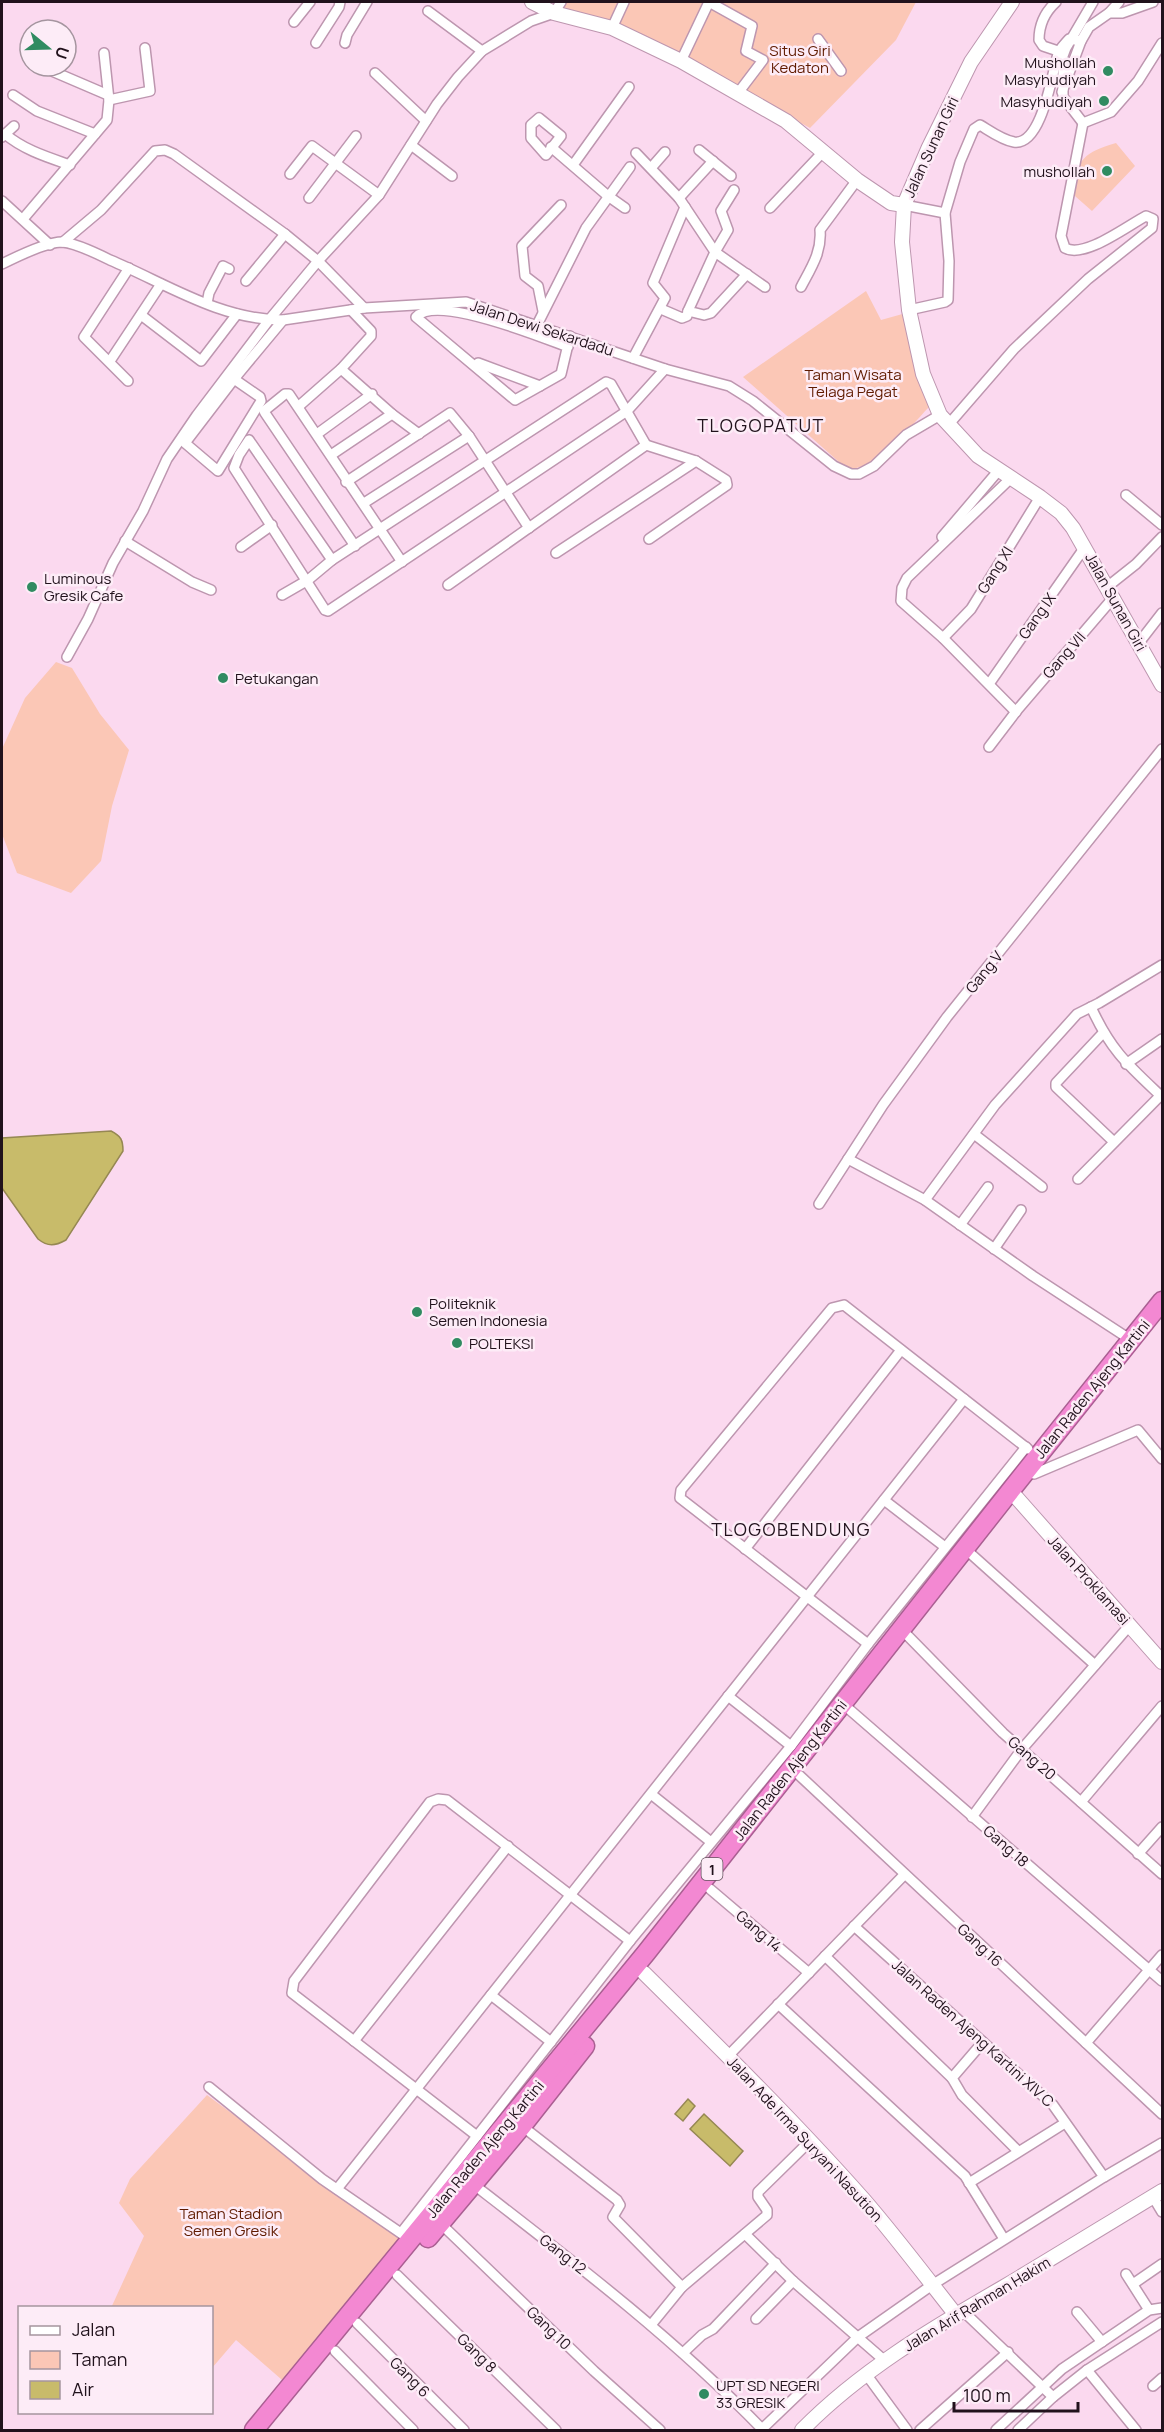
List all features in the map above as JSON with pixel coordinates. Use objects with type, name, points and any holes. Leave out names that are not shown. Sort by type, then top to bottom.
[{"type":"highway","name":"Jalan Raden Ajeng Kartini","points":[[254,2430],[405,2237],[678,1922],[1032,1459],[1162,1301]]},
{"type":"highway","name":"Jalan Raden Ajeng Kartini","points":[[678,1922],[710,1889],[1016,1497],[1032,1459],[1162,1315]]},
{"type":"highway","name":"Jalan Raden Ajeng Kartini","points":[[268,2430],[522,2126],[644,1973],[664,1939]]},
{"type":"main road","points":[[532,2],[558,7],[612,28],[681,61],[786,121],[856,180],[891,203],[904,204]]},
{"type":"main road","name":"Jalan Sunan Giri","points":[[1012,2],[971,62],[904,204],[902,242],[909,310],[923,374],[944,420],[978,456],[1061,513],[1086,547],[1162,686]]},
{"type":"main road","name":"Jalan Proklamasi","points":[[1016,1497],[1162,1662]]},
{"type":"main road","name":"Jalan Ade Irma Suryani Nasution","points":[[644,1973],[810,2140],[866,2202],[932,2285],[959,2313]]},
{"type":"main road","name":"Jalan Arif Rahman Hakim","points":[[802,2430],[866,2374],[885,2361],[959,2313],[1158,2194]]},
{"type":"street","points":[[294,22],[310,2]]},
{"type":"street","points":[[316,43],[340,2]]},
{"type":"street","points":[[345,44],[347,35],[367,2]]},
{"type":"street","points":[[612,28],[624,2]]},
{"type":"street","points":[[681,61],[709,2],[752,26],[746,51],[763,60],[738,93]]},
{"type":"street","points":[[1056,2],[1047,9],[1041,22],[1039,40],[1042,46],[1058,51]]},
{"type":"street","points":[[1083,123],[1066,103],[1062,92],[1076,39],[1093,2]]},
{"type":"street","points":[[909,310],[948,300],[949,261],[945,213],[960,162],[974,129],[980,125],[1005,139],[1016,142],[1025,140],[1041,116],[1048,100],[1058,51],[1109,13],[1119,2]]},
{"type":"street","points":[[1109,13],[1122,13],[1153,2]]},
{"type":"street","points":[[67,657],[173,448],[269,320],[318,261],[379,195],[426,121],[458,77],[482,51],[558,7]]},
{"type":"street","points":[[428,11],[482,51]]},
{"type":"street","points":[[818,39],[841,70]]},
{"type":"street","points":[[1083,123],[1111,112],[1138,81],[1162,43]]},
{"type":"street","points":[[66,78],[109,98],[150,91],[145,48]]},
{"type":"street","points":[[23,219],[107,120],[109,98],[104,53]]},
{"type":"street","points":[[375,73],[426,121]]},
{"type":"street","points":[[573,165],[628,87]]},
{"type":"street","points":[[13,96],[37,111],[95,134]]},
{"type":"street","points":[[944,420],[1088,279],[1152,228],[1153,219],[1146,216],[1085,250],[1072,252],[1065,248],[1061,236],[1083,123]]},
{"type":"street","points":[[14,126],[4,136],[16,144],[70,165]]},
{"type":"street","points":[[309,198],[356,136]]},
{"type":"street","points":[[411,145],[452,176]]},
{"type":"street","points":[[290,174],[312,146],[379,195]]},
{"type":"street","points":[[551,147],[625,208]]},
{"type":"street","points":[[2,264],[50,244],[63,242],[101,210],[155,151],[165,150],[195,168],[285,234],[318,261],[364,308]]},
{"type":"street","points":[[699,150],[731,176]]},
{"type":"street","points":[[651,168],[665,152]]},
{"type":"street","points":[[636,153],[679,198],[715,252],[765,287]]},
{"type":"street","points":[[770,208],[822,153]]},
{"type":"street","points":[[679,198],[713,162]]},
{"type":"street","points":[[537,325],[586,228],[630,167]]},
{"type":"street","points":[[801,287],[818,253],[821,243],[820,230],[856,180]]},
{"type":"street","points":[[661,309],[682,318],[687,316],[715,252],[728,230],[721,211],[734,190]]},
{"type":"street","points":[[2,201],[50,244]]},
{"type":"street","points":[[904,204],[945,213]]},
{"type":"street","points":[[543,311],[538,286],[525,276],[522,246],[561,205]]},
{"type":"street","points":[[633,358],[661,309],[665,296],[655,288],[653,283],[685,207]]},
{"type":"street","points":[[246,281],[285,234]]},
{"type":"street","name":"Jalan Dewi Sekardadu","points":[[63,242],[129,268],[207,303],[237,314],[269,320],[364,308],[466,302],[665,369],[729,386],[753,401],[834,466],[851,474],[859,474],[874,466],[906,435],[944,420]]},
{"type":"street","points":[[207,303],[212,285],[223,266],[229,269]]},
{"type":"street","points":[[128,381],[85,340],[84,334],[129,268]]},
{"type":"street","points":[[688,311],[704,315],[711,314],[747,274]]},
{"type":"street","points":[[110,362],[161,284]]},
{"type":"street","points":[[299,406],[341,369],[372,333],[351,310]]},
{"type":"street","points":[[433,330],[441,311]]},
{"type":"street","points":[[568,346],[481,316],[458,311],[423,312],[417,315],[515,400],[562,371],[568,346],[570,336]]},
{"type":"street","points":[[141,315],[201,362],[237,314]]},
{"type":"street","points":[[234,379],[261,401],[218,471],[185,443],[234,379],[283,320]]},
{"type":"street","points":[[472,362],[540,386]]},
{"type":"street","points":[[341,369],[419,435]]},
{"type":"street","points":[[332,560],[250,440],[239,455],[234,468],[328,611],[627,411],[665,369]]},
{"type":"street","points":[[282,595],[606,382],[611,384],[646,445],[696,461],[726,480],[727,484],[649,538]]},
{"type":"street","points":[[355,546],[264,411],[287,393],[299,406],[346,482],[364,503],[402,562]]},
{"type":"street","points":[[317,434],[372,394]]},
{"type":"street","points":[[346,482],[450,413],[469,436],[530,528]]},
{"type":"street","points":[[331,455],[392,414]]},
{"type":"street","points":[[364,503],[469,436]]},
{"type":"street","points":[[448,585],[646,445]]},
{"type":"street","points":[[556,553],[696,461]]},
{"type":"street","points":[[1005,474],[907,578],[902,588],[901,601],[943,638],[1016,712]]},
{"type":"street","points":[[907,578],[1005,474]]},
{"type":"street","points":[[1126,495],[1162,525]]},
{"type":"street","name":"Gang XI","points":[[943,638],[971,609],[1040,497]]},
{"type":"street","points":[[241,547],[272,525]]},
{"type":"street","name":"Gang VII","points":[[989,747],[1110,593],[1162,539]]},
{"type":"street","points":[[125,541],[192,582],[211,590]]},
{"type":"street","name":"Gang IX","points":[[989,684],[1086,547]]},
{"type":"street","points":[[1138,644],[1162,613]]},
{"type":"street","name":"Gang V","points":[[819,1204],[883,1105],[947,1017],[1162,749]]},
{"type":"street","points":[[924,1200],[995,1105],[1077,1014],[1162,965]]},
{"type":"street","points":[[1078,1179],[1162,1096],[1126,1064],[1103,1033],[1091,1007]]},
{"type":"street","points":[[1103,1033],[1056,1083],[1056,1087],[1114,1142]]},
{"type":"street","points":[[1126,1064],[1162,1039]]},
{"type":"street","points":[[974,1134],[1042,1187]]},
{"type":"street","points":[[848,1159],[924,1200],[1131,1340]]},
{"type":"street","points":[[960,1225],[988,1187]]},
{"type":"street","points":[[994,1248],[1021,1210]]},
{"type":"street","points":[[868,1644],[680,1498],[681,1490],[832,1308],[844,1305],[964,1399],[1032,1459]]},
{"type":"street","points":[[745,1549],[900,1350]]},
{"type":"street","points":[[337,2189],[964,1399]]},
{"type":"street","points":[[209,2087],[337,2189],[405,2237],[477,2136],[630,1941],[791,1746],[945,1547],[1032,1459],[1138,1430],[1162,1459]]},
{"type":"street","points":[[884,1500],[945,1547]]},
{"type":"street","points":[[971,1554],[1095,1665]]},
{"type":"street","points":[[972,1817],[1022,1749],[1130,1625]]},
{"type":"street","name":"Gang 20","points":[[908,1636],[1022,1749],[1162,1874]]},
{"type":"street","points":[[728,1696],[791,1746]]},
{"type":"street","points":[[1081,1802],[1162,1706]]},
{"type":"street","name":"Gang 18","points":[[850,1710],[1162,1981]]},
{"type":"street","name":"Gang 16","points":[[799,1775],[1162,2114]]},
{"type":"street","points":[[651,1794],[711,1842]]},
{"type":"street","points":[[477,2136],[292,1993],[292,1985],[430,1802],[438,1799],[447,1800],[630,1941]]},
{"type":"street","points":[[1138,1854],[1162,1827]]},
{"type":"street","points":[[354,2041],[508,1846]]},
{"type":"street","points":[[728,2056],[904,1875]]},
{"type":"street","name":"Gang 14","points":[[710,1889],[808,1973]]},
{"type":"street","name":"Jalan Raden Ajeng Kartini XIV C","points":[[854,1926],[1053,2105],[1104,2177]]},
{"type":"street","points":[[1086,2043],[1162,1955]]},
{"type":"street","points":[[825,1956],[952,2078],[962,2095],[1018,2151]]},
{"type":"street","points":[[491,1995],[551,2042]]},
{"type":"street","points":[[778,2004],[965,2176],[1004,2239]]},
{"type":"street","points":[[952,2078],[983,2042]]},
{"type":"street","points":[[969,2183],[1065,2123]]},
{"type":"street","points":[[522,2126],[617,2200],[620,2205],[613,2217],[682,2287]]},
{"type":"street","points":[[651,2325],[682,2287],[768,2213],[758,2197],[758,2192],[810,2140]]},
{"type":"street","points":[[762,2430],[858,2337],[932,2285],[1004,2239],[1162,2144]]},
{"type":"street","name":"Gang 12","points":[[473,2184],[651,2325],[762,2430]]},
{"type":"street","points":[[1158,2194],[1162,2212]]},
{"type":"street","name":"Gang 10","points":[[440,2223],[594,2371],[660,2430]]},
{"type":"street","points":[[745,2234],[794,2281],[885,2361]]},
{"type":"street","points":[[683,2353],[702,2335],[713,2330],[776,2263]]},
{"type":"street","points":[[1133,2284],[1162,2264]]},
{"type":"street","points":[[1126,2274],[1149,2310]]},
{"type":"street","name":"Gang 8","points":[[398,2275],[556,2430]]},
{"type":"street","points":[[756,2319],[794,2281]]},
{"type":"street","points":[[996,2430],[1062,2369],[1149,2310],[1162,2308]]},
{"type":"street","points":[[1077,2312],[1102,2342]]},
{"type":"street","points":[[959,2313],[1008,2352],[1053,2397]]},
{"type":"street","points":[[1018,2430],[1053,2397],[1087,2370],[1162,2322]]},
{"type":"street","name":"Gang 6","points":[[357,2324],[464,2430]]},
{"type":"street","points":[[335,2351],[413,2430]]},
{"type":"street","points":[[920,2430],[1008,2352]]},
{"type":"street","points":[[1087,2353],[1096,2364]]},
{"type":"street","points":[[1062,2369],[1074,2381]]},
{"type":"street","points":[[1087,2370],[1136,2430]]},
{"type":"street","points":[[866,2374],[905,2430]]},
{"type":"street","points":[[1153,2386],[1162,2378]]},
{"type":"green space","name":"Situs Giri Kedaton","points":[[565,2],[916,2],[896,40],[810,128],[614,22],[561,9]]},
{"type":"green space","points":[[1116,143],[1135,166],[1092,211],[1067,189],[1084,158],[1096,150]]},
{"type":"green space","name":"Taman Wisata Telaga Pegat","points":[[866,291],[881,320],[906,313],[929,407],[883,454],[860,467],[848,470],[743,377]]},
{"type":"green space","points":[[56,662],[72,668],[100,714],[129,750],[112,806],[101,861],[71,893],[17,873],[2,834],[2,749],[25,698]]},
{"type":"green space","name":"Taman Stadion Semen Gresik","points":[[207,2095],[408,2244],[289,2386],[236,2340],[213,2367],[213,2306],[112,2306],[144,2236],[119,2203],[130,2179]]},
{"type":"water","points":[[111,1131],[121,1139],[123,1151],[66,1240],[52,1245],[42,1242],[2,1188],[2,1138]]},
{"type":"water","points":[[688,2099],[695,2106],[683,2121],[675,2114]]},
{"type":"water","points":[[704,2114],[743,2151],[730,2166],[690,2129]]},
{"type":"place","name":"Mushollah Masyhudiyah","points":[[1108,71]]},
{"type":"place","name":"Masyhudiyah","points":[[1104,101]]},
{"type":"place","name":"mushollah","points":[[1107,171]]},
{"type":"place","name":"Luminous Gresik Cafe","points":[[32,587]]},
{"type":"place","name":"Petukangan","points":[[223,678]]},
{"type":"place","name":"Politeknik Semen Indonesia","points":[[417,1312]]},
{"type":"place","name":"POLTEKSI","points":[[457,1343]]},
{"type":"place","name":"UPT SD NEGERI 33 GRESIK","points":[[704,2394]]},
{"type":"district","name":"TLOGOPATUT","points":[[761,425]]},
{"type":"district","name":"TLOGOBENDUNG","points":[[791,1529]]}]
